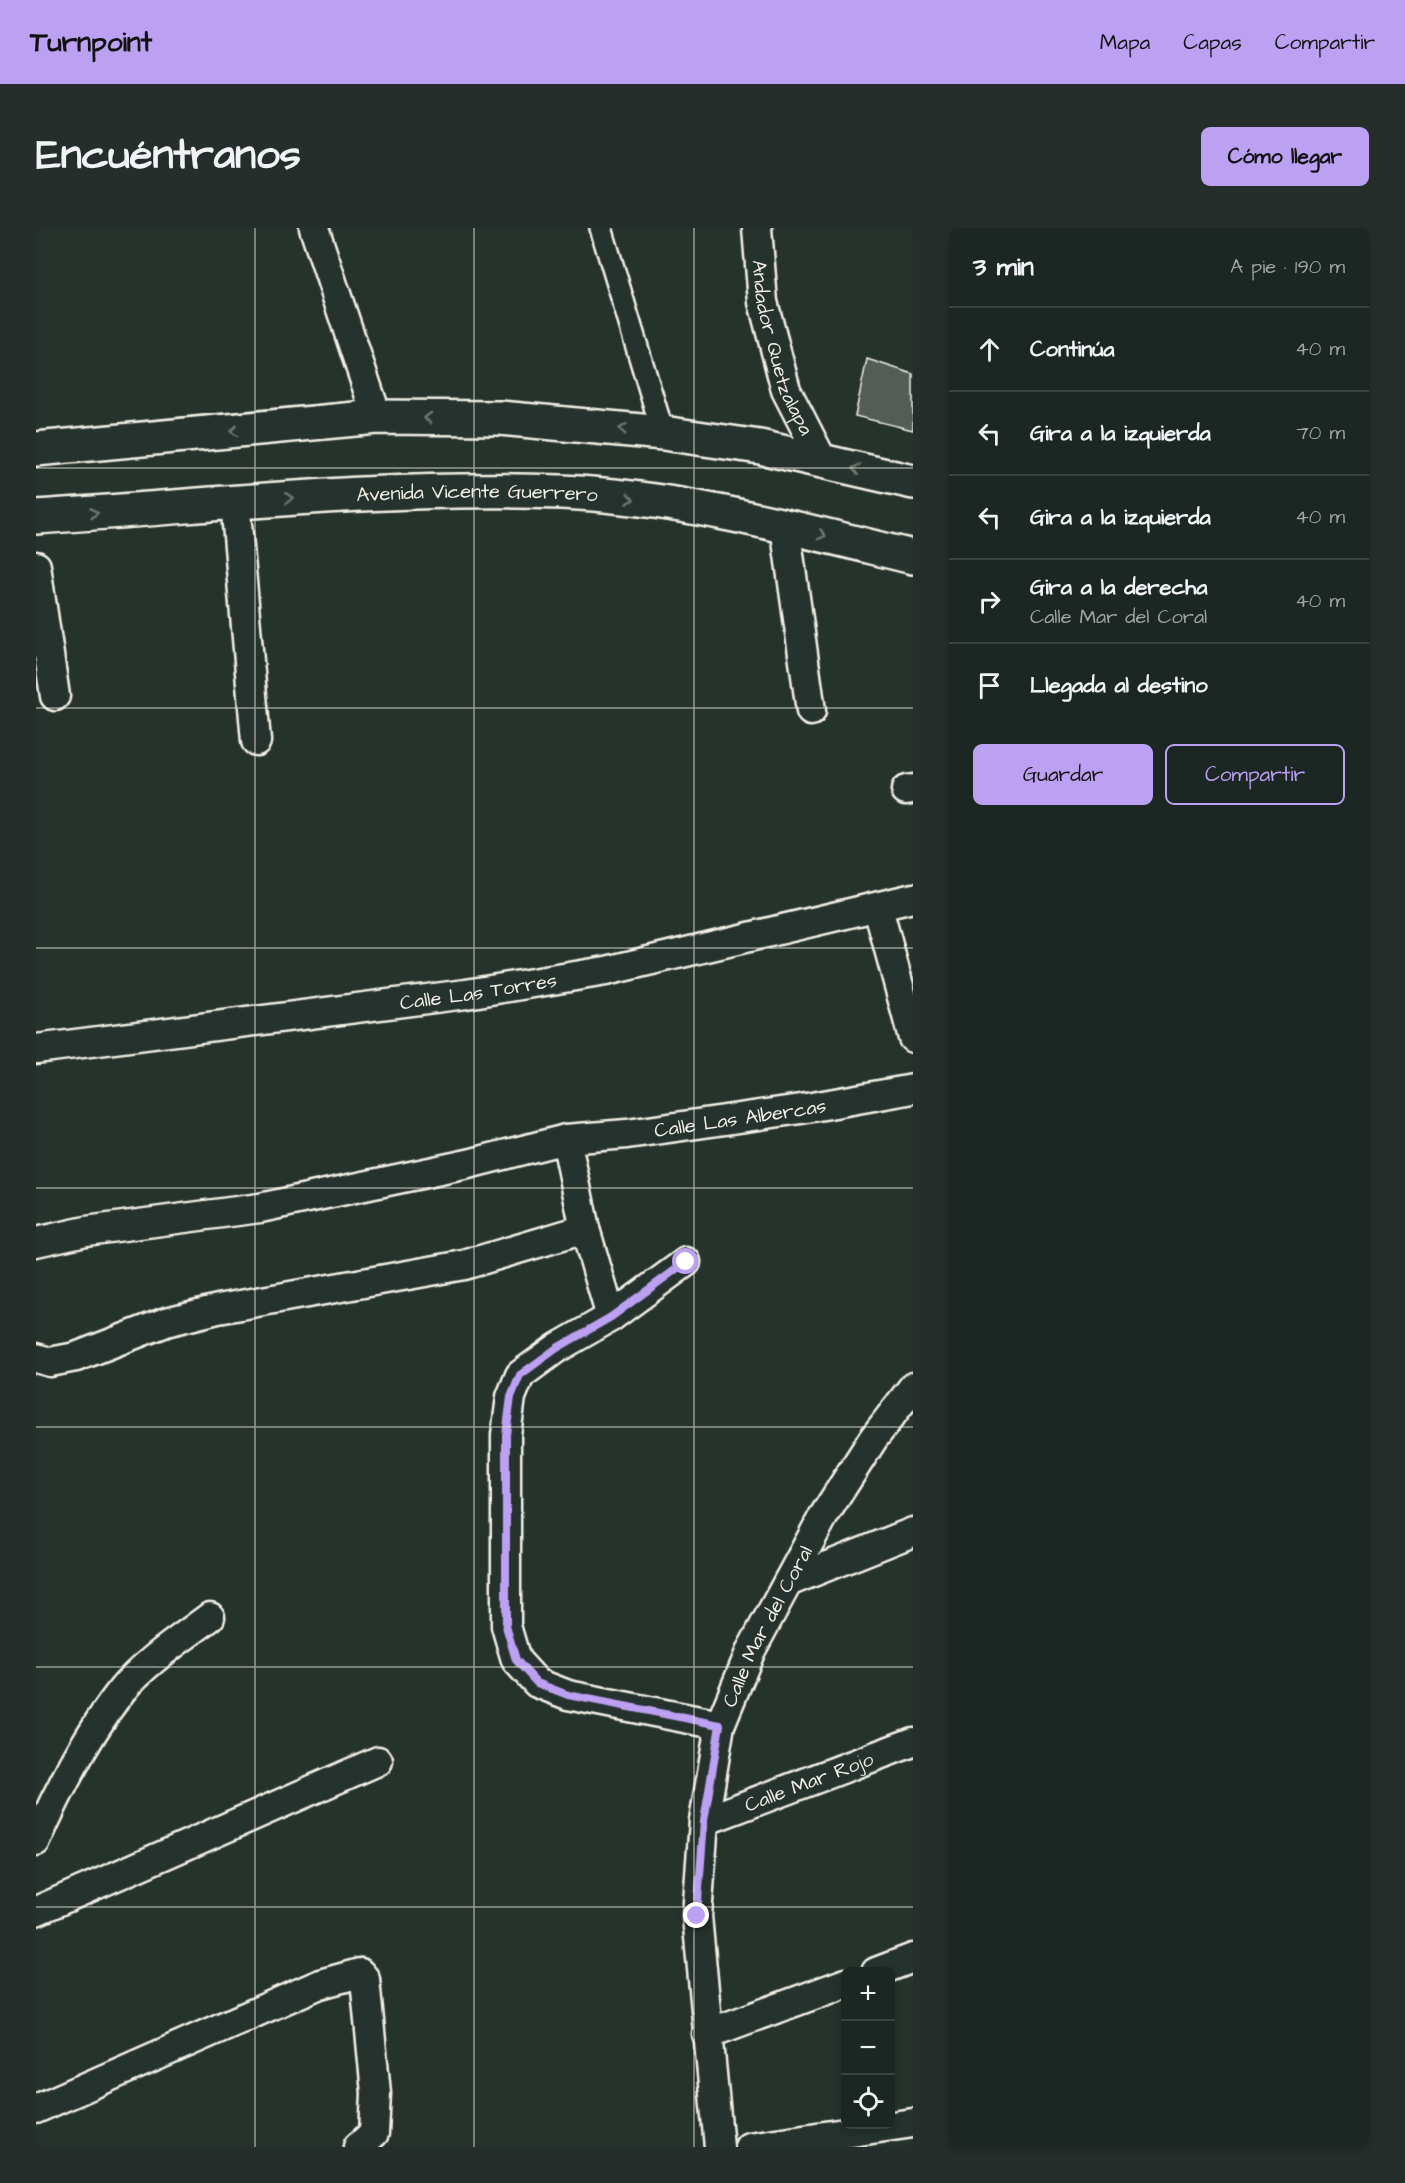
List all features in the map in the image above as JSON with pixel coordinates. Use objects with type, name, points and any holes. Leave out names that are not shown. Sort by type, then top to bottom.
[{"type":"street","points":[[314,228],[377,417]]},
{"type":"street","points":[[602,228],[663,433]]},
{"type":"street","name":"Andador Quetzalapa","points":[[757,228],[763,302],[786,390],[823,462]]},
{"type":"street","points":[[36,449],[377,417],[500,418],[663,433],[760,447],[913,482]]},
{"type":"street","name":"Avenida Vicente Guerrero","points":[[36,517],[235,501],[410,493],[562,492],[669,504],[784,526],[913,558]]},
{"type":"street","points":[[235,501],[256,741]]},
{"type":"street","points":[[784,526],[812,711]]},
{"type":"street","points":[[36,566],[55,696]]},
{"type":"street","name":"Calle Las Torres","points":[[36,1049],[466,994],[606,971],[913,898]]},
{"type":"street","points":[[878,908],[913,1038]]},
{"type":"street","name":"Calle Las Albercas","points":[[36,1242],[87,1231],[282,1204],[468,1164],[566,1139],[627,1134],[801,1109],[913,1089]]},
{"type":"street","points":[[566,1139],[585,1230],[611,1317]]},
{"type":"street","points":[[36,1358],[50,1362],[76,1357],[166,1322],[218,1309],[464,1265],[585,1230]]},
{"type":"street","points":[[686,1262],[611,1317],[536,1361],[520,1375],[511,1397],[506,1435],[506,1626],[516,1660],[537,1683],[568,1695],[720,1725]]},
{"type":"street","name":"Calle Mar del Coral","points":[[719,2147],[697,1916],[704,1821],[720,1725],[751,1650],[823,1516],[873,1439],[913,1387]]},
{"type":"street","points":[[788,1582],[913,1532]]},
{"type":"street","points":[[36,1841],[51,1807],[84,1749],[123,1689],[168,1648],[210,1617]]},
{"type":"street","name":"Calle Mar Rojo","points":[[704,1821],[913,1743]]},
{"type":"street","points":[[36,1911],[378,1761]]},
{"type":"street","points":[[887,1967],[913,1958]]},
{"type":"street","points":[[36,2109],[320,1984],[360,1973],[365,1979],[376,2093],[374,2133],[358,2147]]},
{"type":"street","points":[[707,2034],[841,1985]]},
{"type":"street","points":[[749,2147],[913,2123]]},
{"type":"building","points":[[867,359],[913,374],[913,430],[855,416]]},
{"type":"route","points":[[686,1262],[611,1317],[536,1361],[520,1375],[511,1397],[506,1435],[506,1626],[516,1660],[537,1683],[568,1695],[720,1725],[704,1821],[697,1916]]}]
